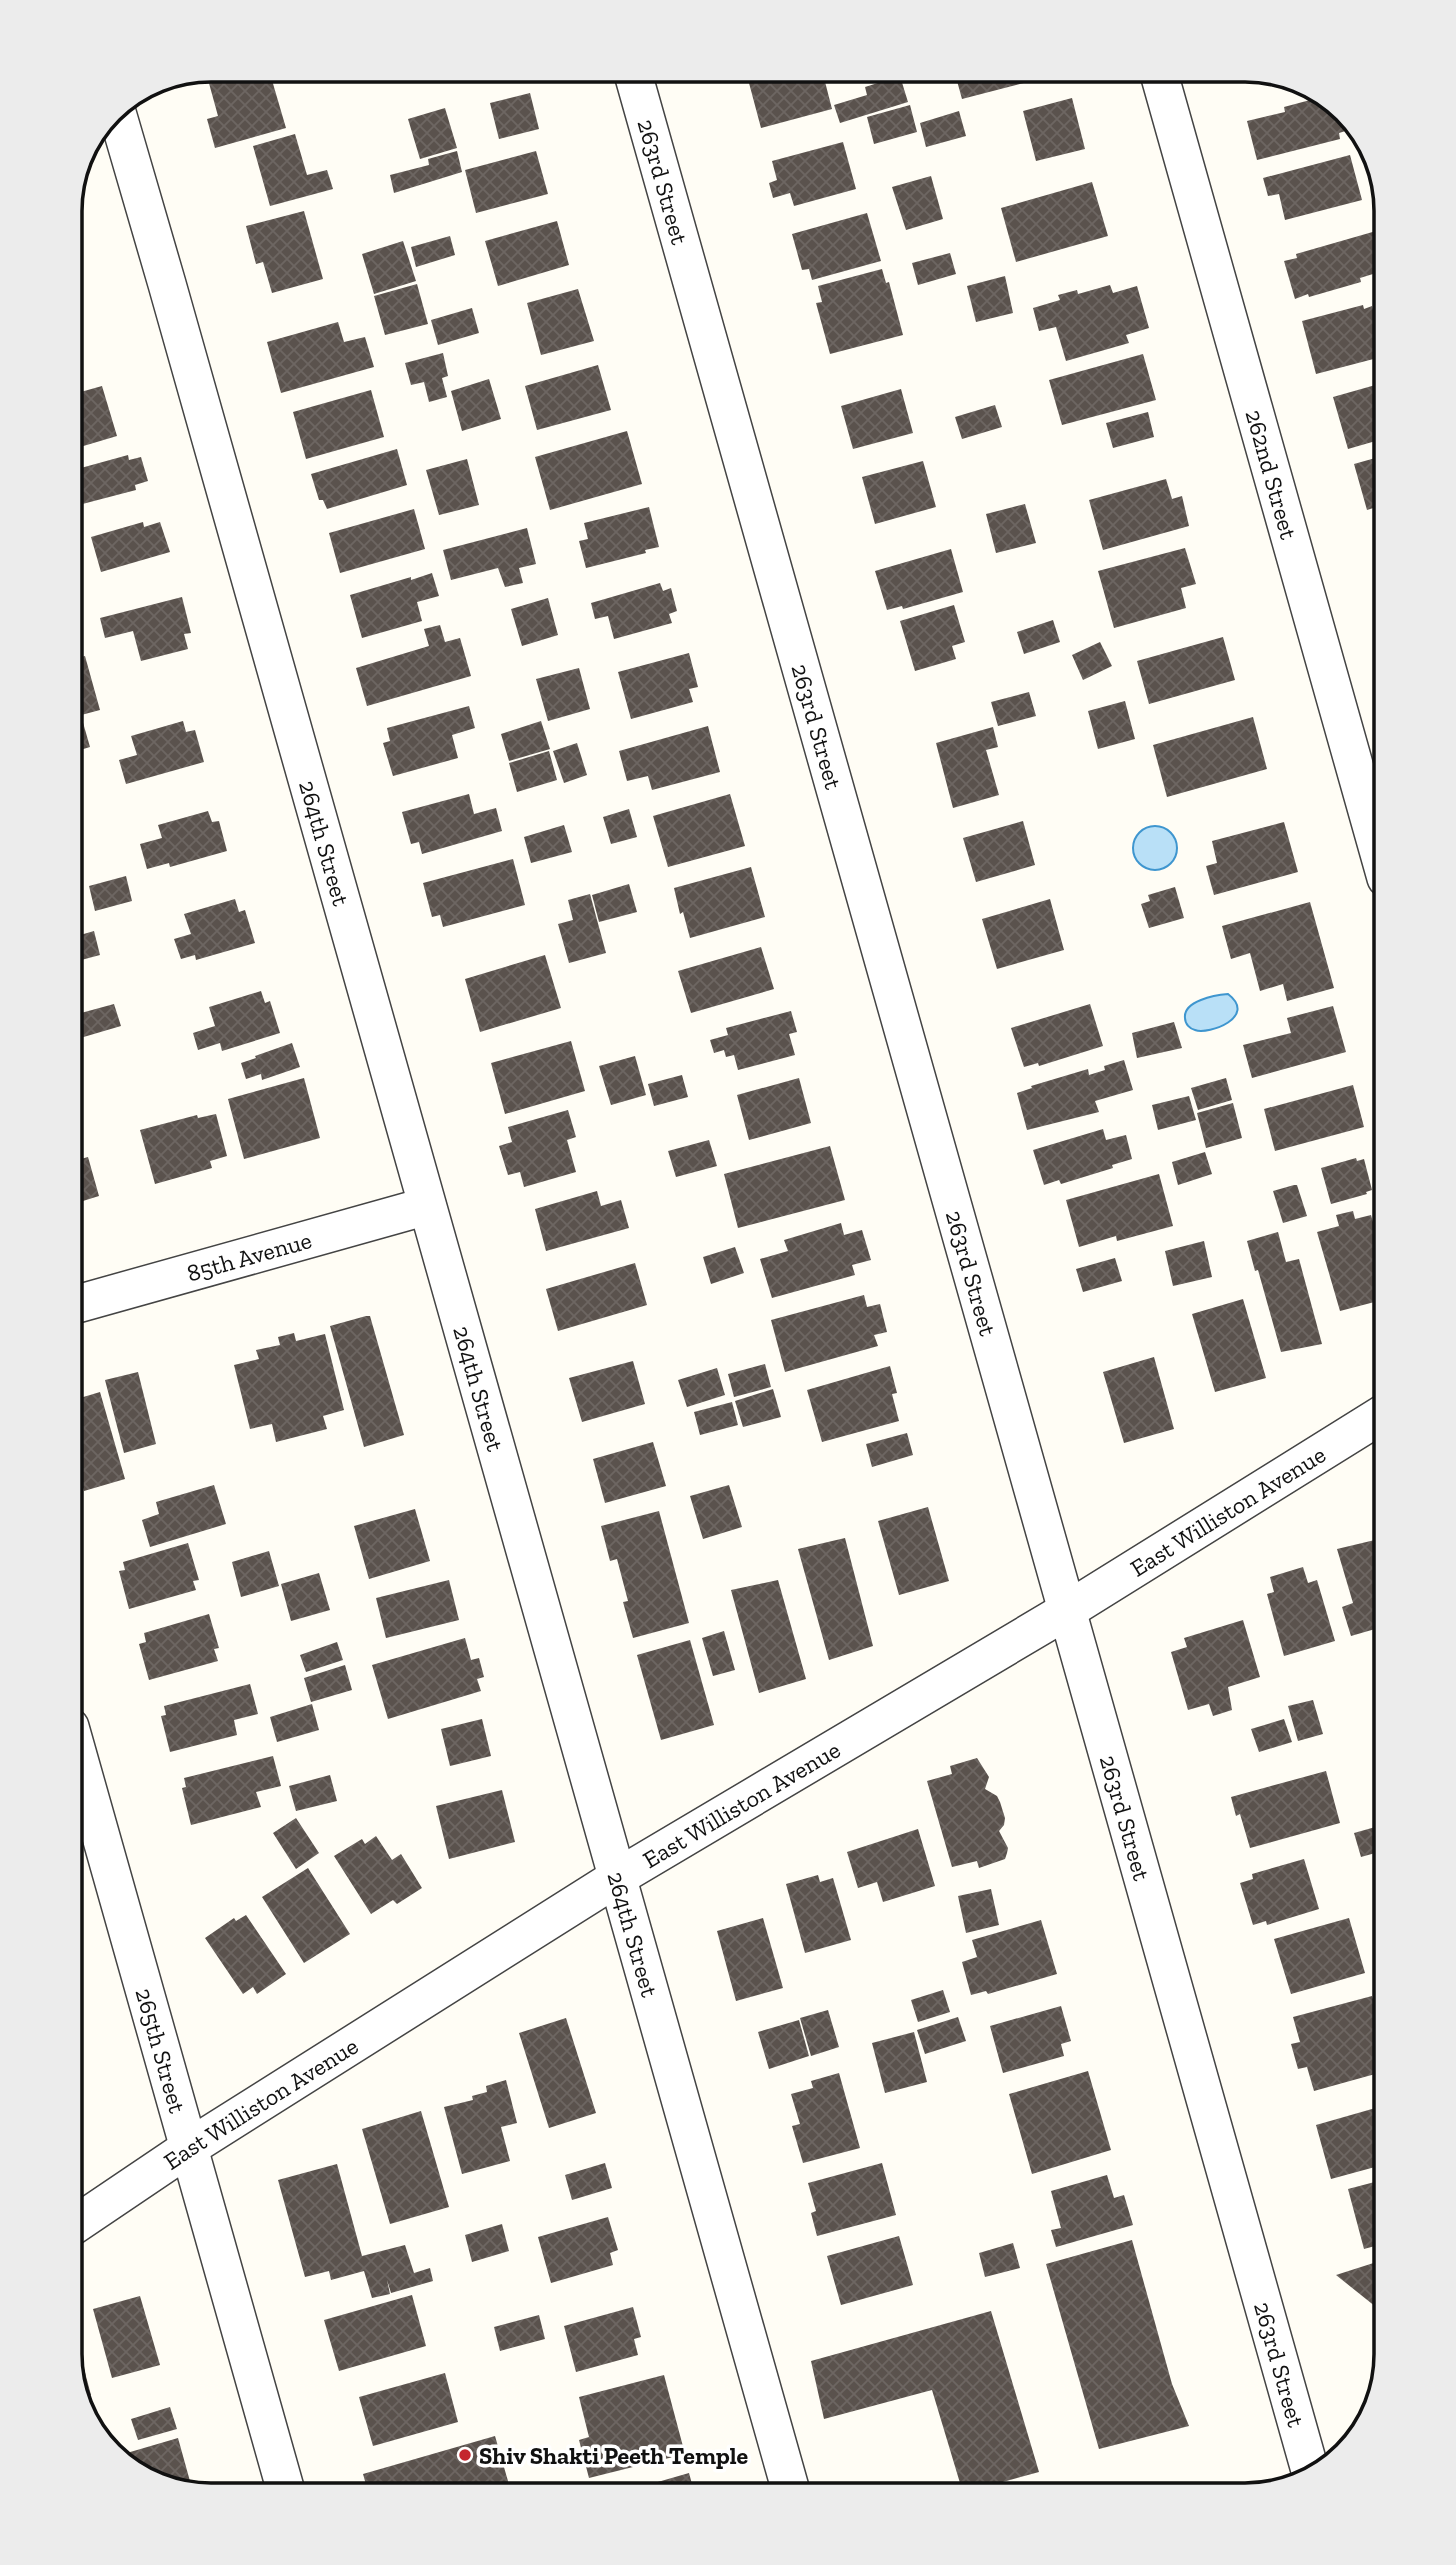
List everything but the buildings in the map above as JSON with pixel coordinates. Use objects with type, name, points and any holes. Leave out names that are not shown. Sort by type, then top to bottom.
[{"type":"street","name":"263rd Street","points":[[636,82],[1309,2465]]},
{"type":"street","name":"262nd Street","points":[[1162,83],[1374,835]]},
{"type":"street","name":"264th Street","points":[[120,120],[788,2483]]},
{"type":"street","name":"85th Avenue","points":[[82,1303],[427,1206]]},
{"type":"street","name":"East Williston Avenue","points":[[82,2220],[190,2147],[618,1877],[1068,1610],[1374,1419]]},
{"type":"street","name":"265th Street","points":[[82,1770],[283,2482]]},
{"type":"water","points":[[1155,826],[1171,832],[1177,848],[1171,864],[1155,870],[1139,864],[1133,848],[1139,832]]},
{"type":"water","points":[[1228,994],[1236,1002],[1237,1010],[1228,1023],[1202,1031],[1188,1026],[1186,1012],[1194,1003]]},
{"type":"place","name":"Shiv Shakti Peeth Temple","points":[[465,2455]]}]
